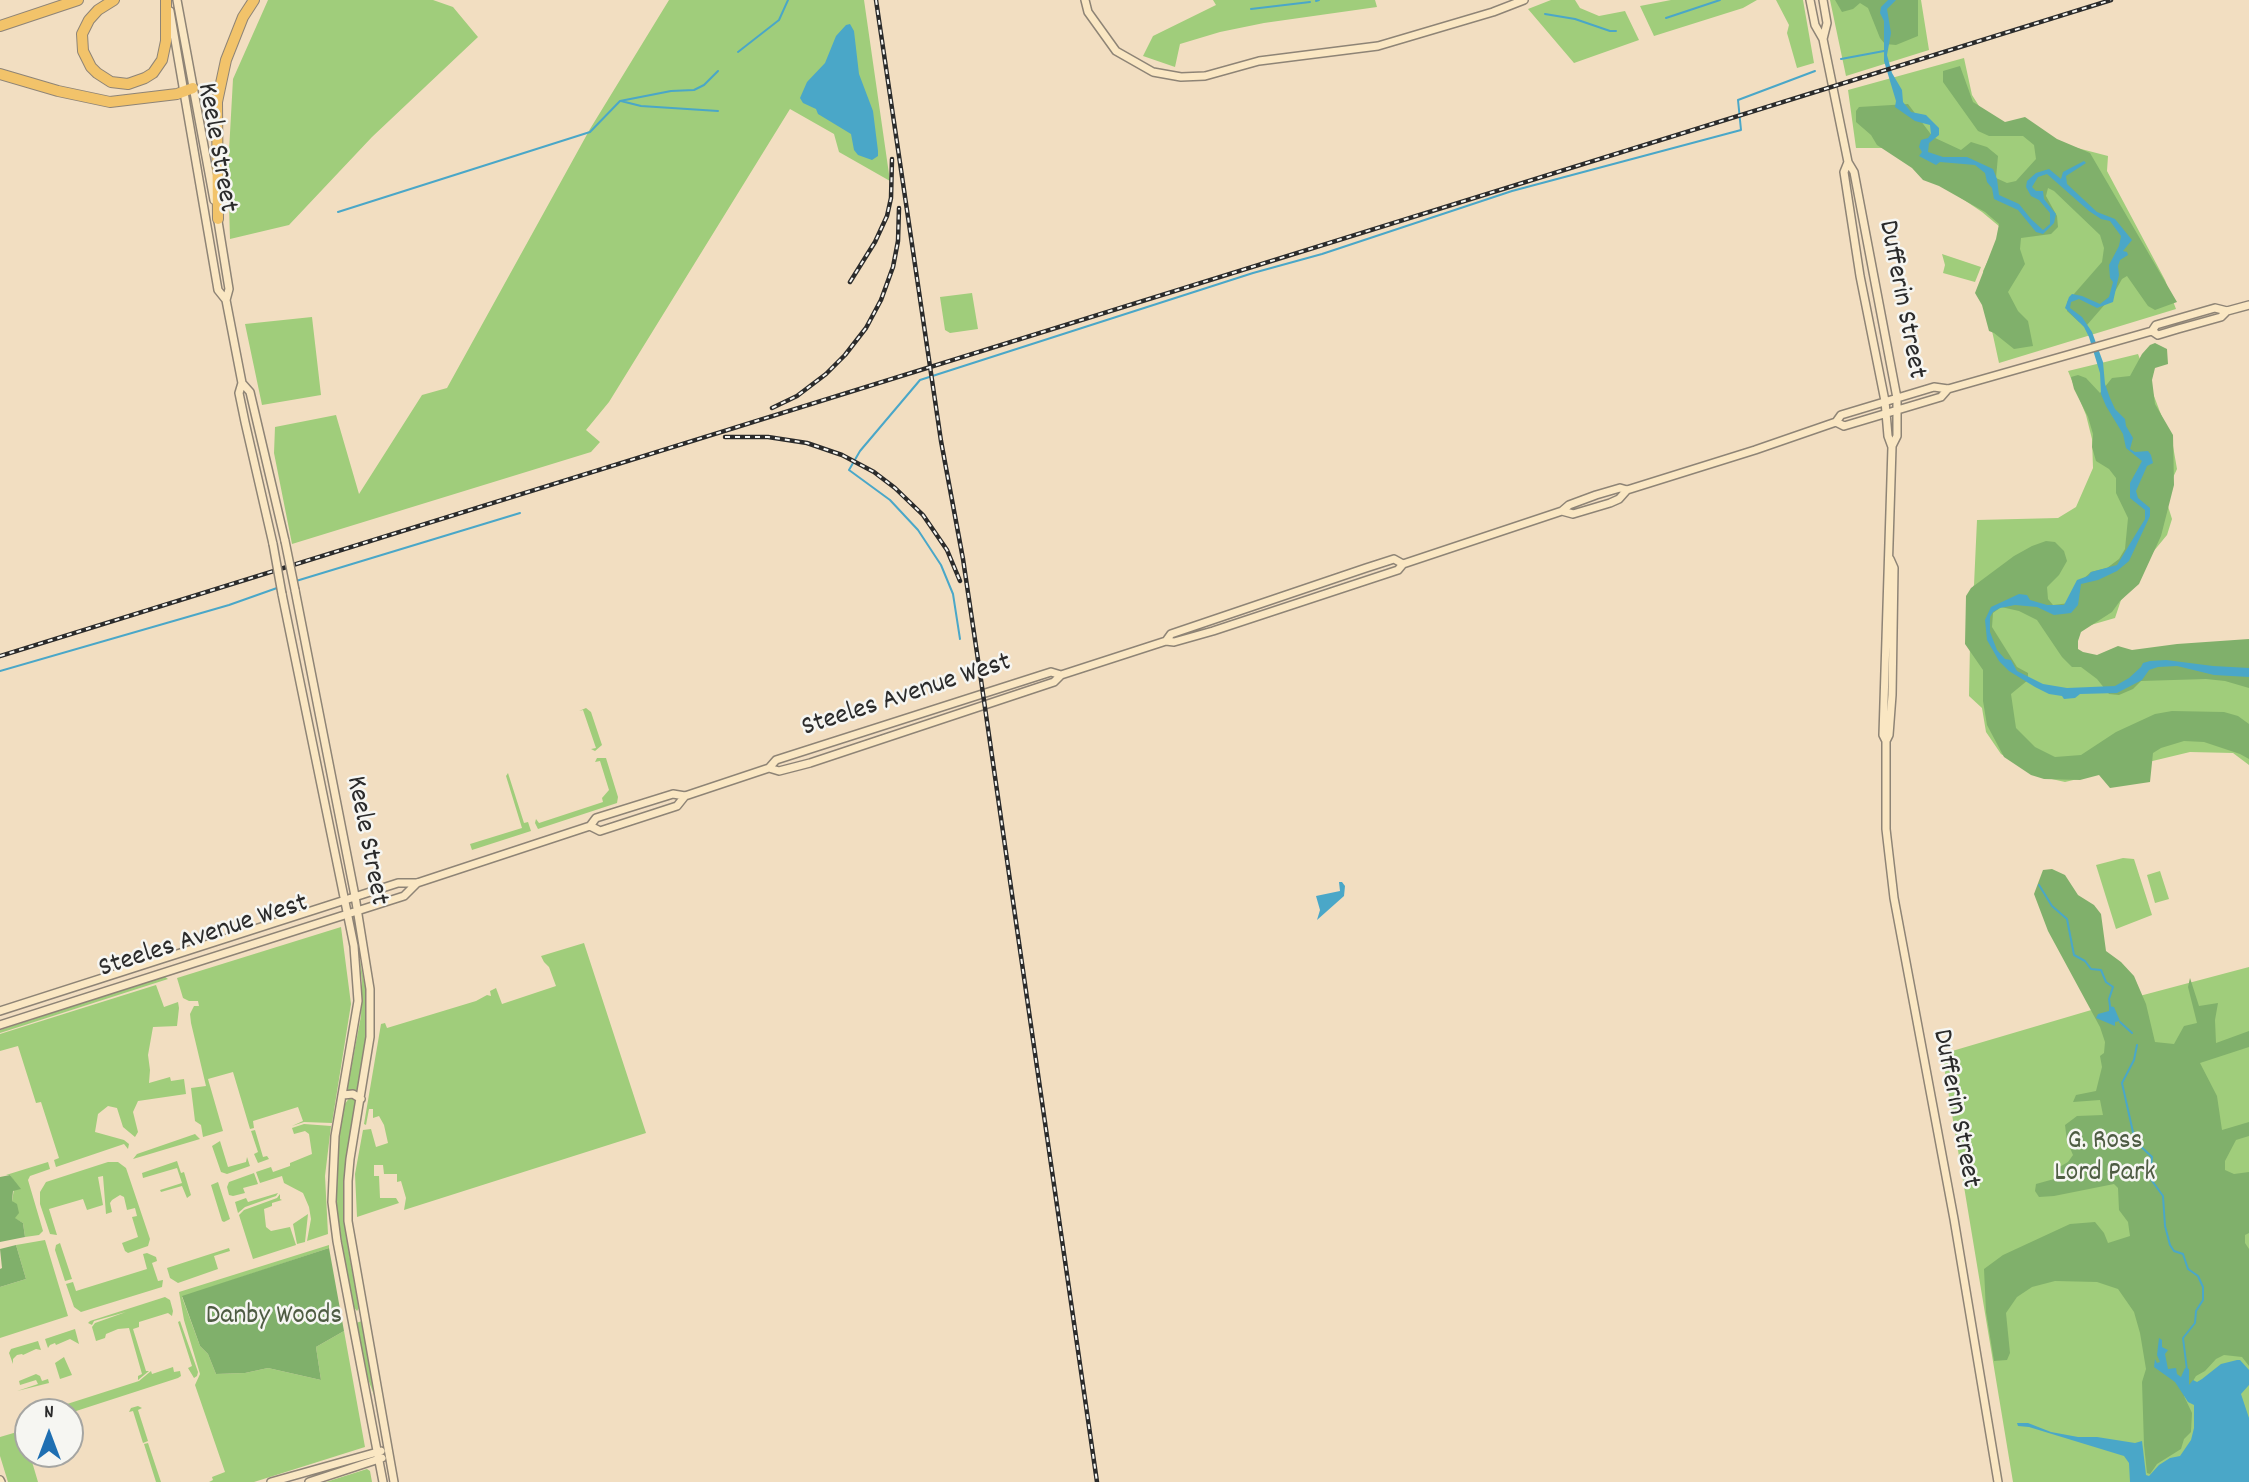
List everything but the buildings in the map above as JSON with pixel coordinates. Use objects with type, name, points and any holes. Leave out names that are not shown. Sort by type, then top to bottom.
[{"type":"highway","points":[[0,26],[78,0]]},
{"type":"highway","points":[[114,0],[98,10],[89,20],[82,34],[83,51],[90,67],[97,73],[111,82],[128,84],[153,73],[162,60],[166,41],[167,0]]},
{"type":"highway","points":[[218,219],[216,102],[226,60],[243,17],[254,0]]},
{"type":"highway","points":[[0,74],[67,94],[110,102],[154,98],[189,90]]},
{"type":"main road","name":"Keele Street","points":[[167,0],[218,219],[229,289],[226,300],[242,383],[239,393],[273,544],[354,946],[358,1001],[333,1151],[332,1202],[383,1482]]},
{"type":"main road","name":"Keele Street","points":[[177,0],[218,290],[226,300]]},
{"type":"main road","points":[[1085,0],[1087,12],[1116,51],[1141,67],[1181,77],[1205,76],[1259,61],[1378,46],[1493,12],[1524,0]]},
{"type":"main road","name":"Dufferin Street","points":[[1810,0],[1815,26],[1823,39],[1848,162],[1854,172],[1897,398],[1896,436],[1892,447],[1889,559],[1886,569],[1886,829],[1894,898],[1955,1225],[1998,1482]]},
{"type":"main road","name":"Dufferin Street","points":[[1823,0],[1827,23],[1823,39]]},
{"type":"main road","name":"Dufferin Street","points":[[1848,162],[1844,172],[1860,276],[1892,447]]},
{"type":"main road","name":"Steeles Avenue West","points":[[0,1012],[355,896],[398,883],[417,883],[590,826],[596,818],[673,794],[685,796],[769,768],[779,771],[810,763],[1054,682],[1061,675],[1166,641],[1174,642],[1213,631],[1398,570],[1403,564],[1562,511],[1569,505],[1620,488],[1627,490],[1836,422],[1841,415],[1885,401],[1934,387],[1948,389],[2152,331],[2156,325],[2215,308],[2227,311],[2249,305]]},
{"type":"main road","name":"Steeles Avenue West","points":[[2152,331],[2158,335],[2221,317],[2227,311]]},
{"type":"main road","points":[[2186,316],[2188,326]]},
{"type":"main road","name":"Keele Street","points":[[242,383],[250,391],[285,541],[358,911],[372,1013],[368,1062],[350,1159],[347,1198],[350,1238],[394,1482]]},
{"type":"main road","name":"Steeles Avenue West","points":[[1836,422],[1844,426],[1941,397],[1948,389]]},
{"type":"main road","name":"Steeles Avenue West","points":[[1166,641],[1171,634],[1366,568],[1394,559],[1403,564]]},
{"type":"main road","points":[[1366,568],[1370,579]]},
{"type":"main road","name":"Steeles Avenue West","points":[[590,826],[600,831],[677,806],[685,796]]},
{"type":"main road","name":"Steeles Avenue West","points":[[0,1025],[404,897],[417,883]]},
{"type":"main road","points":[[343,1095],[354,1094],[361,1099]]},
{"type":"main road","points":[[351,1316],[363,1315]]},
{"type":"main road","points":[[271,1482],[389,1452]]},
{"type":"main road","points":[[309,1482],[378,1455]]},
{"type":"green space","points":[[268,0],[433,0],[453,7],[478,37],[372,137],[289,225],[230,239],[228,169],[233,79]]},
{"type":"green space","points":[[669,0],[864,0],[890,181],[839,152],[834,134],[790,109],[609,402],[586,430],[600,442],[591,452],[292,544],[274,453],[275,427],[336,415],[359,494],[422,395],[447,388],[590,129]]},
{"type":"green space","points":[[1213,0],[1375,0],[1377,7],[1220,32],[1180,44],[1175,67],[1143,56],[1153,36],[1216,5]]},
{"type":"green space","points":[[1551,0],[1575,0],[1580,8],[1599,16],[1625,11],[1639,40],[1574,63],[1528,9]]},
{"type":"green space","points":[[1671,0],[1757,0],[1743,8],[1654,36],[1640,6]]},
{"type":"green space","points":[[1776,0],[1803,0],[1814,63],[1797,68],[1787,33],[1789,25]]},
{"type":"green space","points":[[1830,0],[1921,0],[1929,50],[1846,76]]},
{"type":"green space","points":[[1835,0],[1918,0],[1918,36],[1896,45],[1885,44],[1868,8],[1860,3],[1853,9],[1842,12]]},
{"type":"green space","points":[[1964,58],[1972,95],[1986,117],[2062,144],[2108,156],[2107,171],[2165,280],[2176,309],[1999,363],[1984,294],[1983,271],[1998,240],[2000,227],[1887,148],[1856,148],[1848,90]]},
{"type":"green space","points":[[1960,66],[1973,102],[2005,122],[2025,117],[2057,139],[2090,153],[2177,302],[2155,310],[2148,306],[2127,276],[2087,325],[2079,322],[2067,311],[2067,302],[2102,262],[2104,248],[2100,235],[2048,188],[2046,196],[2057,216],[2058,227],[2051,234],[2021,238],[2020,249],[2025,264],[2008,292],[2018,311],[2028,321],[2033,346],[2014,349],[1989,331],[1982,305],[1975,293],[1999,224],[1985,212],[1923,180],[1912,168],[1877,145],[1871,135],[1856,122],[1856,111],[1859,107],[1908,104],[1933,137],[1961,150],[1971,142],[1987,147],[1998,156],[1996,178],[2007,183],[2016,181],[2036,159],[2034,145],[2023,136],[1989,136],[1978,131],[1943,82],[1943,71]]},
{"type":"green space","points":[[1942,254],[1981,267],[1975,282],[1943,273],[1945,265]]},
{"type":"green space","points":[[972,293],[978,329],[950,333],[945,330],[940,297]]},
{"type":"green space","points":[[312,317],[321,395],[262,405],[245,324]]},
{"type":"green space","points":[[2155,343],[2167,349],[2168,364],[2155,368],[2152,380],[2155,404],[2173,435],[2174,485],[2161,536],[2139,584],[2112,612],[2081,632],[2078,649],[2097,655],[2118,646],[2132,650],[2249,639],[2249,688],[2206,679],[2141,681],[2133,689],[2119,695],[2109,694],[2097,679],[2081,667],[2072,667],[2062,657],[2037,620],[2019,611],[2001,607],[1993,613],[1992,627],[2017,667],[2028,673],[2028,680],[2011,694],[2016,728],[2035,747],[2055,757],[2081,755],[2116,732],[2155,714],[2172,711],[2224,712],[2238,716],[2249,724],[2249,759],[2204,742],[2184,741],[2153,753],[2150,782],[2110,788],[2099,775],[2080,780],[2044,779],[2031,775],[2004,757],[1987,725],[1983,701],[1983,670],[1965,644],[1966,596],[1971,588],[2014,556],[2046,541],[2055,542],[2064,551],[2067,561],[2059,575],[2047,587],[2048,599],[2053,605],[2070,603],[2082,580],[2091,572],[2107,568],[2119,559],[2125,549],[2128,518],[2116,493],[2116,478],[2109,469],[2096,461],[2088,417],[2071,377],[2078,375],[2086,378],[2100,393],[2112,378],[2130,376],[2142,354]]},
{"type":"green space","points":[[2138,354],[2173,446],[2177,469],[2170,484],[2167,503],[2172,519],[2167,535],[2153,552],[2136,583],[2121,600],[2115,618],[2077,629],[2074,643],[2080,655],[2092,660],[2249,641],[2249,765],[2233,753],[2190,752],[2065,782],[2034,775],[2001,754],[1986,732],[1982,708],[1969,696],[1970,644],[1966,632],[1966,599],[1974,585],[1977,520],[2058,518],[2076,507],[2093,468],[2092,439],[2086,415],[2068,371]]},
{"type":"green space","points":[[586,708],[591,712],[602,745],[595,751],[591,749],[596,748],[583,710],[579,711]]},
{"type":"green space","points":[[597,758],[606,758],[618,797],[617,803],[538,829],[536,819],[539,823],[603,802],[602,798],[609,790],[600,761],[595,762]]},
{"type":"green space","points":[[508,773],[524,823],[528,822],[531,831],[472,850],[470,844],[522,828],[506,776]]},
{"type":"green space","points":[[2123,858],[2134,859],[2152,915],[2116,929],[2096,865]]},
{"type":"green space","points":[[2052,869],[2065,875],[2078,895],[2094,905],[2101,914],[2106,951],[2134,976],[2146,1004],[2155,1042],[2174,1044],[2184,1026],[2197,1023],[2188,987],[2190,978],[2199,1006],[2218,1003],[2215,1020],[2216,1043],[2249,1031],[2249,1047],[2200,1063],[2217,1096],[2222,1130],[2249,1122],[2249,1136],[2236,1140],[2225,1161],[2225,1170],[2234,1174],[2249,1172],[2249,1233],[2245,1235],[2245,1243],[2249,1249],[2249,1366],[2242,1357],[2224,1355],[2196,1376],[2184,1396],[2192,1413],[2191,1432],[2184,1439],[2181,1449],[2157,1464],[2150,1474],[2147,1473],[2144,1445],[2142,1382],[2146,1369],[2140,1333],[2134,1312],[2118,1289],[2097,1282],[2055,1281],[2032,1287],[2017,1297],[2006,1313],[2010,1353],[2007,1360],[1994,1361],[1986,1312],[1984,1269],[2003,1255],[2070,1224],[2095,1222],[2108,1243],[2130,1236],[2128,1222],[2119,1210],[2118,1188],[2114,1184],[2054,1196],[2039,1197],[2035,1191],[2036,1184],[2054,1179],[2056,1169],[2068,1162],[2073,1155],[2067,1141],[2065,1125],[2077,1116],[2103,1115],[2100,1100],[2073,1102],[2076,1095],[2096,1091],[2102,1067],[2100,1056],[2104,1053],[2105,1042],[2100,1027],[2048,931],[2034,894],[2043,870]]},
{"type":"green space","points":[[2160,871],[2169,899],[2155,903],[2147,875]]},
{"type":"green space","points":[[341,927],[351,1004],[332,1123],[304,1122],[292,1126],[303,1121],[298,1107],[253,1121],[254,1128],[250,1129],[233,1072],[208,1079],[223,1131],[203,1137],[201,1125],[195,1121],[191,1088],[206,1086],[190,1014],[194,1006],[199,1006],[198,1001],[183,998],[177,978]]},
{"type":"green space","points":[[584,943],[646,1133],[404,1210],[406,1198],[401,1181],[397,1182],[397,1174],[384,1174],[383,1165],[374,1165],[374,1176],[379,1176],[380,1198],[396,1198],[399,1203],[357,1217],[355,1174],[363,1130],[371,1129],[376,1147],[388,1143],[379,1116],[373,1118],[373,1109],[369,1109],[366,1125],[364,1124],[381,1024],[385,1023],[387,1028],[476,1001],[487,995],[491,996],[490,991],[496,988],[502,1004],[556,986],[549,967],[541,956]]},
{"type":"green space","points":[[359,956],[368,1001],[368,1034],[359,1092],[347,1090],[361,1016],[362,981]]},
{"type":"green space","name":"G. Ross Lord Park","points":[[2249,967],[2249,1482],[2013,1482],[1942,1054]]},
{"type":"green space","points":[[164,976],[168,979],[0,1033],[0,1030]]},
{"type":"green space","points":[[156,985],[164,1007],[178,1002],[179,1008],[177,1026],[153,1027],[148,1055],[149,1083],[170,1077],[171,1081],[184,1079],[186,1094],[138,1101],[133,1112],[138,1132],[135,1137],[123,1127],[117,1108],[108,1106],[98,1114],[95,1132],[124,1140],[129,1144],[128,1149],[124,1144],[56,1167],[54,1160],[59,1158],[41,1102],[36,1103],[18,1046],[0,1051],[0,1034]]},
{"type":"green space","points":[[350,1097],[356,1101],[345,1211],[348,1248],[359,1308],[357,1311],[352,1305],[335,1197],[336,1154],[344,1105]]},
{"type":"green space","points":[[304,1124],[331,1126],[325,1176],[328,1234],[307,1241],[311,1219],[303,1193],[284,1183],[282,1176],[260,1183],[256,1172],[271,1167],[273,1172],[312,1154],[309,1134],[305,1131],[294,1134],[292,1128]]},
{"type":"green space","points":[[255,1130],[263,1157],[267,1156],[269,1159],[258,1163],[254,1154],[258,1152],[251,1131]]},
{"type":"green space","points":[[195,1134],[200,1139],[133,1159],[137,1154]]},
{"type":"green space","points":[[220,1141],[228,1167],[246,1162],[247,1157],[250,1166],[227,1174],[221,1172],[212,1146]]},
{"type":"green space","points":[[177,1161],[181,1173],[184,1172],[191,1195],[187,1198],[182,1186],[161,1192],[160,1190],[182,1183],[177,1168],[143,1178],[142,1173]]},
{"type":"green space","points":[[48,1162],[50,1169],[30,1176],[28,1180],[43,1231],[39,1235],[25,1237],[23,1223],[14,1218],[18,1213],[12,1201],[15,1183],[10,1175],[6,1175]]},
{"type":"green space","points":[[108,1162],[118,1162],[126,1168],[150,1239],[148,1246],[128,1253],[122,1243],[138,1237],[132,1217],[137,1216],[135,1208],[127,1210],[124,1197],[120,1195],[110,1203],[112,1212],[106,1214],[103,1176],[98,1177],[103,1205],[87,1210],[83,1199],[49,1209],[57,1235],[50,1234],[40,1204],[40,1192],[46,1182]]},
{"type":"green space","points":[[254,1173],[258,1184],[243,1188],[245,1193],[229,1195],[229,1182]]},
{"type":"green space","points":[[10,1175],[21,1189],[13,1191],[12,1201],[17,1204],[19,1213],[15,1218],[23,1223],[25,1237],[0,1242],[0,1177]]},
{"type":"green space","points":[[218,1182],[230,1219],[224,1222],[211,1185]]},
{"type":"green space","points":[[278,1193],[245,1207],[238,1213],[235,1202],[246,1198],[248,1202]]},
{"type":"green space","points":[[280,1194],[282,1200],[264,1209],[266,1227],[271,1231],[290,1227],[296,1245],[253,1259],[239,1215],[244,1210],[277,1198]]},
{"type":"green space","points":[[308,1214],[305,1242],[297,1244],[293,1224]]},
{"type":"green space","points":[[45,1240],[68,1316],[0,1338],[0,1287],[26,1279],[16,1245]]},
{"type":"green space","points":[[60,1243],[72,1279],[65,1281],[55,1250]]},
{"type":"green space","points":[[16,1245],[26,1279],[0,1287],[0,1249]]},
{"type":"green space","points":[[329,1245],[329,1248],[182,1297],[200,1346],[208,1354],[216,1374],[245,1373],[268,1368],[321,1380],[316,1347],[344,1331],[365,1447],[254,1482],[209,1482],[213,1480],[212,1477],[225,1472],[195,1385],[200,1374],[184,1320],[179,1292]]},
{"type":"green space","points":[[229,1248],[230,1251],[214,1256],[218,1269],[178,1283],[170,1278],[167,1268]]},
{"type":"green space","name":"Danby Woods","points":[[329,1248],[344,1331],[316,1347],[321,1380],[268,1368],[245,1373],[216,1374],[208,1354],[200,1346],[182,1296]]},
{"type":"green space","points":[[143,1254],[156,1257],[157,1261],[152,1263],[158,1281],[163,1280],[162,1287],[81,1312],[74,1307],[66,1284],[73,1282],[76,1291],[147,1269]]},
{"type":"green space","points":[[165,1297],[170,1300],[172,1316],[168,1313],[139,1322],[139,1327],[133,1329],[146,1371],[149,1371],[138,1380],[138,1376],[142,1374],[129,1328],[118,1329],[96,1341],[92,1327],[95,1323],[126,1312],[94,1321],[92,1325],[88,1323]]},
{"type":"green space","points":[[180,1321],[198,1372],[194,1378],[188,1368],[192,1366],[178,1322]]},
{"type":"green space","points":[[362,1321],[375,1395],[365,1371],[356,1323]]},
{"type":"green space","points":[[75,1329],[79,1344],[70,1339],[48,1348],[45,1339]]},
{"type":"green space","points":[[38,1341],[41,1350],[17,1355],[13,1364],[9,1353],[11,1349]]},
{"type":"green space","points":[[64,1357],[72,1375],[60,1379],[55,1363]]},
{"type":"green space","points":[[173,1367],[174,1372],[180,1371],[181,1376],[84,1408],[84,1399],[139,1381],[151,1371],[152,1374]]},
{"type":"green space","points":[[36,1374],[42,1381],[48,1379],[49,1383],[17,1391],[38,1384],[36,1380],[20,1385],[19,1381]]},
{"type":"green space","points":[[131,1408],[142,1408],[138,1410],[148,1441],[143,1443],[133,1411],[129,1412]]},
{"type":"green space","points":[[14,1433],[14,1468],[34,1468],[38,1482],[8,1482],[0,1456],[0,1437]]},
{"type":"green space","points":[[148,1443],[161,1482],[156,1482],[144,1444]]},
{"type":"green space","points":[[367,1469],[372,1482],[326,1482]]},
{"type":"water","points":[[1888,0],[1896,0],[1887,9],[1891,33],[1887,55],[1892,73],[1902,90],[1903,102],[1911,112],[1926,115],[1939,128],[1939,135],[1929,143],[1928,152],[1943,157],[1967,157],[1993,169],[1999,195],[2019,204],[2043,230],[2050,224],[2050,213],[2039,200],[2031,196],[2026,187],[2027,181],[2036,173],[2049,169],[2061,179],[2063,172],[2084,161],[2086,163],[2066,176],[2067,184],[2097,212],[2115,219],[2132,240],[2123,251],[2128,255],[2120,260],[2118,266],[2119,275],[2113,302],[2097,308],[2079,299],[2071,302],[2070,308],[2082,317],[2092,332],[2103,362],[2105,384],[2110,398],[2115,409],[2125,419],[2133,438],[2130,449],[2135,452],[2148,451],[2151,455],[2153,463],[2147,466],[2136,491],[2138,498],[2150,508],[2150,516],[2129,561],[2117,571],[2081,584],[2078,605],[2071,613],[2054,615],[2037,607],[2015,605],[1993,612],[1990,617],[1990,632],[1997,650],[2005,659],[2011,660],[2017,671],[2043,684],[2067,688],[2115,686],[2129,678],[2143,663],[2166,660],[2249,668],[2249,677],[2214,675],[2177,666],[2158,667],[2149,670],[2142,680],[2117,693],[2080,694],[2075,698],[2064,699],[2035,687],[2009,671],[1999,661],[1987,640],[1985,620],[1991,607],[2019,594],[2047,605],[2064,605],[2077,580],[2091,572],[2117,565],[2145,519],[2145,510],[2130,498],[2130,483],[2142,461],[2126,448],[2123,434],[2101,394],[2100,373],[2089,337],[2084,327],[2065,308],[2072,294],[2100,304],[2109,297],[2113,282],[2109,265],[2121,236],[2110,221],[2089,211],[2047,174],[2038,177],[2032,187],[2036,191],[2043,191],[2044,199],[2056,214],[2054,223],[2043,234],[2036,232],[2018,210],[1994,199],[1985,173],[1975,165],[1940,162],[1936,165],[1919,156],[1922,152],[1919,147],[1921,140],[1931,134],[1930,125],[1915,121],[1895,107],[1896,101],[1884,61],[1884,21],[1880,13],[1881,7]]},
{"type":"water","points":[[850,24],[854,31],[859,74],[873,111],[878,156],[872,160],[858,155],[854,150],[851,134],[818,114],[816,109],[803,103],[800,98],[807,82],[825,63],[836,36]]},
{"type":"water","points":[[1339,882],[1345,886],[1344,896],[1317,920],[1320,910],[1316,896],[1340,891]]},
{"type":"water","points":[[2109,1006],[2114,1007],[2120,1021],[2115,1022],[2115,1026],[2096,1018],[2098,1014],[2109,1011]]},
{"type":"water","points":[[2159,1338],[2162,1340],[2162,1347],[2168,1350],[2165,1354],[2168,1369],[2176,1368],[2181,1377],[2185,1368],[2189,1369],[2189,1385],[2193,1380],[2197,1382],[2202,1379],[2221,1364],[2237,1360],[2249,1370],[2249,1385],[2241,1394],[2249,1418],[2249,1482],[2130,1482],[2129,1463],[2124,1456],[2018,1426],[2017,1423],[2028,1423],[2051,1432],[2078,1437],[2135,1443],[2142,1441],[2146,1475],[2149,1476],[2159,1465],[2170,1458],[2180,1456],[2191,1440],[2194,1428],[2194,1405],[2188,1402],[2175,1382],[2154,1367],[2155,1359],[2157,1363],[2160,1362],[2157,1355]]},
{"type":"waterway","points":[[738,52],[779,20],[788,0]]},
{"type":"waterway","points":[[1666,18],[1720,0]]},
{"type":"waterway","points":[[1251,9],[1310,2]]},
{"type":"waterway","points":[[1545,14],[1575,19],[1616,31]]},
{"type":"waterway","points":[[1841,59],[1884,51]]},
{"type":"waterway","points":[[338,212],[590,132],[620,101],[671,91],[694,90],[704,85],[718,71]]},
{"type":"waterway","points":[[960,639],[953,594],[941,565],[918,530],[890,500],[849,470],[860,451],[920,380],[1253,273],[1322,254],[1512,191],[1741,130],[1738,100],[1815,71]]},
{"type":"waterway","points":[[621,101],[641,106],[718,111]]},
{"type":"waterway","points":[[296,581],[520,513]]},
{"type":"waterway","points":[[0,671],[229,605],[277,588]]},
{"type":"waterway","points":[[2039,885],[2052,906],[2067,919],[2074,955],[2085,961],[2091,969],[2101,970],[2106,982],[2113,987],[2110,1006]]},
{"type":"waterway","points":[[2120,1022],[2132,1033]]},
{"type":"waterway","points":[[2137,1045],[2134,1060],[2122,1083],[2135,1141],[2152,1157],[2150,1178],[2163,1196],[2165,1226],[2170,1245],[2174,1251],[2183,1254],[2188,1269],[2198,1276],[2203,1287],[2203,1300],[2196,1311],[2195,1323],[2183,1338],[2187,1370]]},
{"type":"railway","points":[[876,0],[941,441],[963,559],[1097,1482]]},
{"type":"railway","points":[[0,656],[2111,0]]},
{"type":"railway","points":[[850,282],[875,242],[887,216],[891,198],[892,159]]},
{"type":"railway","points":[[772,408],[797,396],[826,374],[866,328],[881,300],[893,267],[898,241],[899,208]]},
{"type":"railway","points":[[725,437],[768,437],[807,443],[842,455],[874,472],[923,515],[947,550],[960,581]]}]
